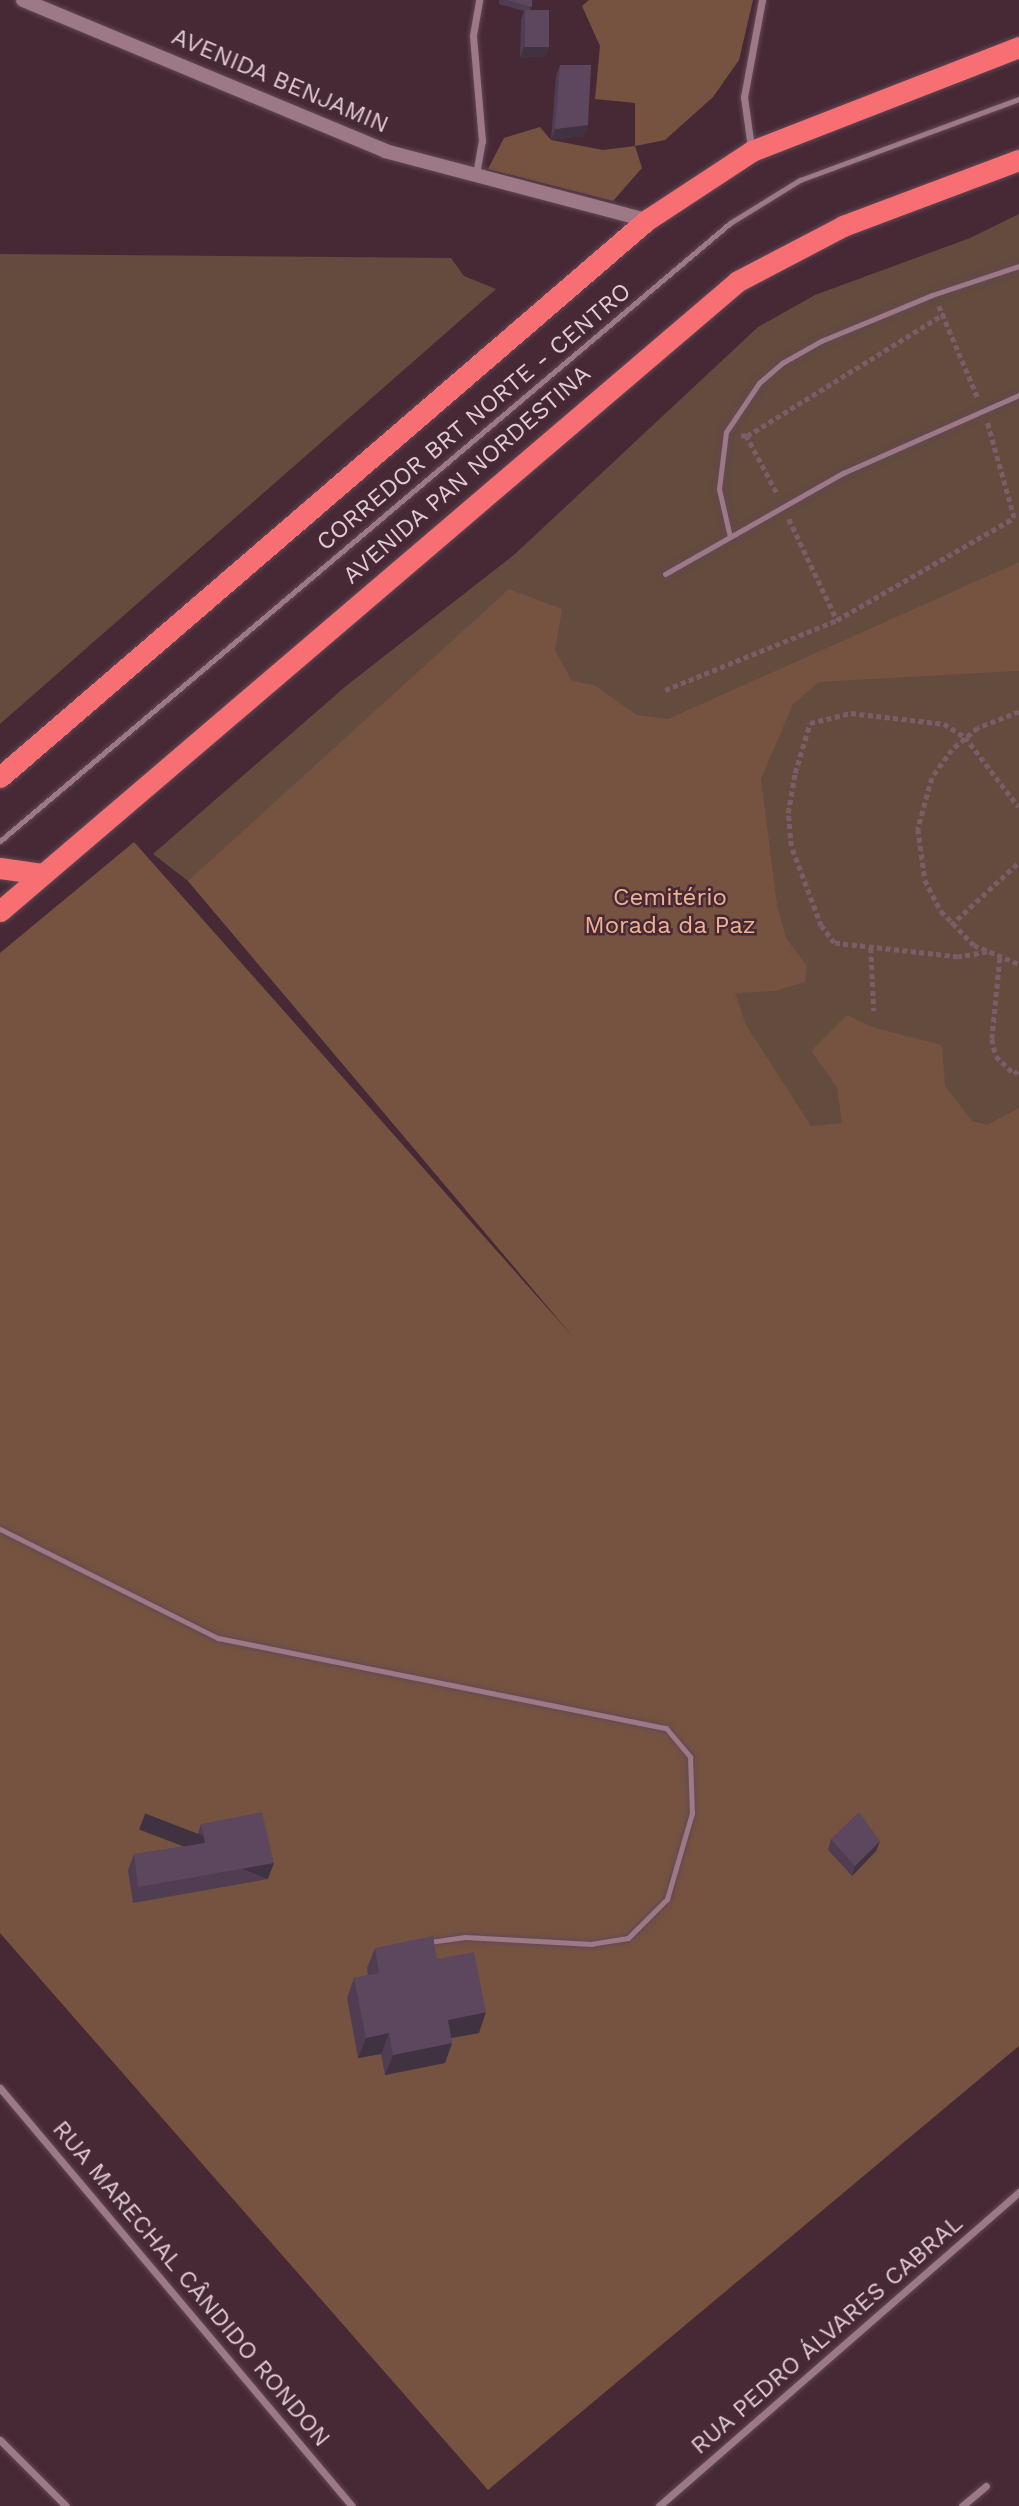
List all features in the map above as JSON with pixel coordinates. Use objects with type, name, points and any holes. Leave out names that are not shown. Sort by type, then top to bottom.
[{"type":"highway","points":[[0,778],[647,220],[752,151],[1019,47]]},
{"type":"highway","name":"AVENIDA PAN NORDESTINA","points":[[0,911],[738,281],[843,226],[1019,160]]},
{"type":"highway","points":[[0,868],[42,874]]},
{"type":"street","points":[[476,174],[482,141],[473,35],[479,0]]},
{"type":"street","points":[[752,151],[744,97],[762,0]]},
{"type":"street","name":"AVENIDA BENJAMIN","points":[[32,1],[332,132],[647,220]]},
{"type":"street","name":"RUA MARECHAL CÂNDIDO RONDON","points":[[0,2088],[352,2506]]},
{"type":"street","name":"RUA PEDRO ÁLVARES CABRAL","points":[[659,2506],[1019,2192]]},
{"type":"street","points":[[0,2440],[66,2506]]},
{"type":"street","points":[[962,2506],[986,2486]]},
{"type":"lane","name":"CORREDOR BRT NORTE - CENTRO","points":[[0,841],[730,223],[800,180],[1019,99]]},
{"type":"lane","points":[[730,537],[719,489],[726,432],[759,383],[782,363],[821,341],[932,295],[1019,266]]},
{"type":"lane","points":[[665,574],[843,473],[1019,395]]},
{"type":"lane","points":[[0,1530],[218,1639],[666,1728],[690,1757],[692,1813],[667,1899],[628,1938],[592,1944],[466,1937],[420,1944]]},
{"type":"path","points":[[726,432],[747,436],[944,314]]},
{"type":"path","points":[[665,691],[837,620],[1014,518]]},
{"type":"path","points":[[1019,712],[993,720],[965,737],[932,778],[918,828],[925,880],[951,925],[987,952],[1019,964]]},
{"type":"path","points":[[987,952],[958,957],[834,943],[821,926],[791,846],[789,813],[810,723],[852,713],[944,724],[965,737],[1019,807]]},
{"type":"path","points":[[951,925],[1019,862]]},
{"type":"path","points":[[871,948],[874,1011]]},
{"type":"path","points":[[1000,958],[992,1039],[996,1056],[1014,1074],[1019,1069]]},
{"type":"green space","points":[[589,0],[753,0],[739,60],[713,97],[665,140],[635,146],[635,103],[595,99],[600,46],[582,6]]},
{"type":"green space","points":[[540,127],[551,140],[603,150],[635,146],[642,168],[613,201],[488,169],[504,138]]},
{"type":"green space","name":"Cemitério Morada da Paz","points":[[1019,214],[1019,1411],[604,1372],[188,881],[153,854],[346,686],[515,554],[758,327],[815,295],[970,238]]},
{"type":"green space","points":[[0,254],[451,258],[464,276],[496,289],[0,724]]},
{"type":"green space","points":[[1019,562],[1019,671],[819,682],[793,704],[761,779],[777,905],[786,938],[807,966],[805,982],[775,991],[735,993],[746,1025],[811,1126],[842,1123],[837,1087],[811,1051],[847,1015],[875,1028],[942,1045],[945,1086],[972,1121],[987,1125],[1019,1108],[1019,2046],[488,2490],[0,1933],[0,953],[134,842],[574,1338],[188,881],[509,589],[562,609],[555,650],[572,681],[594,685],[637,715],[668,719]]},
{"type":"building","points":[[507,0],[532,0],[532,7]]},
{"type":"building","points":[[525,10],[549,10],[549,47],[525,47]]},
{"type":"building","points":[[560,65],[591,65],[588,125],[555,129]]},
{"type":"building","points":[[262,1812],[274,1863],[138,1887],[134,1854],[205,1843],[201,1824]]},
{"type":"building","points":[[859,1812],[880,1841],[855,1866],[831,1839]]},
{"type":"building","points":[[433,1936],[437,1959],[474,1952],[486,2012],[448,2020],[452,2043],[393,2055],[389,2033],[366,2038],[354,1978],[379,1973],[375,1948]]}]
